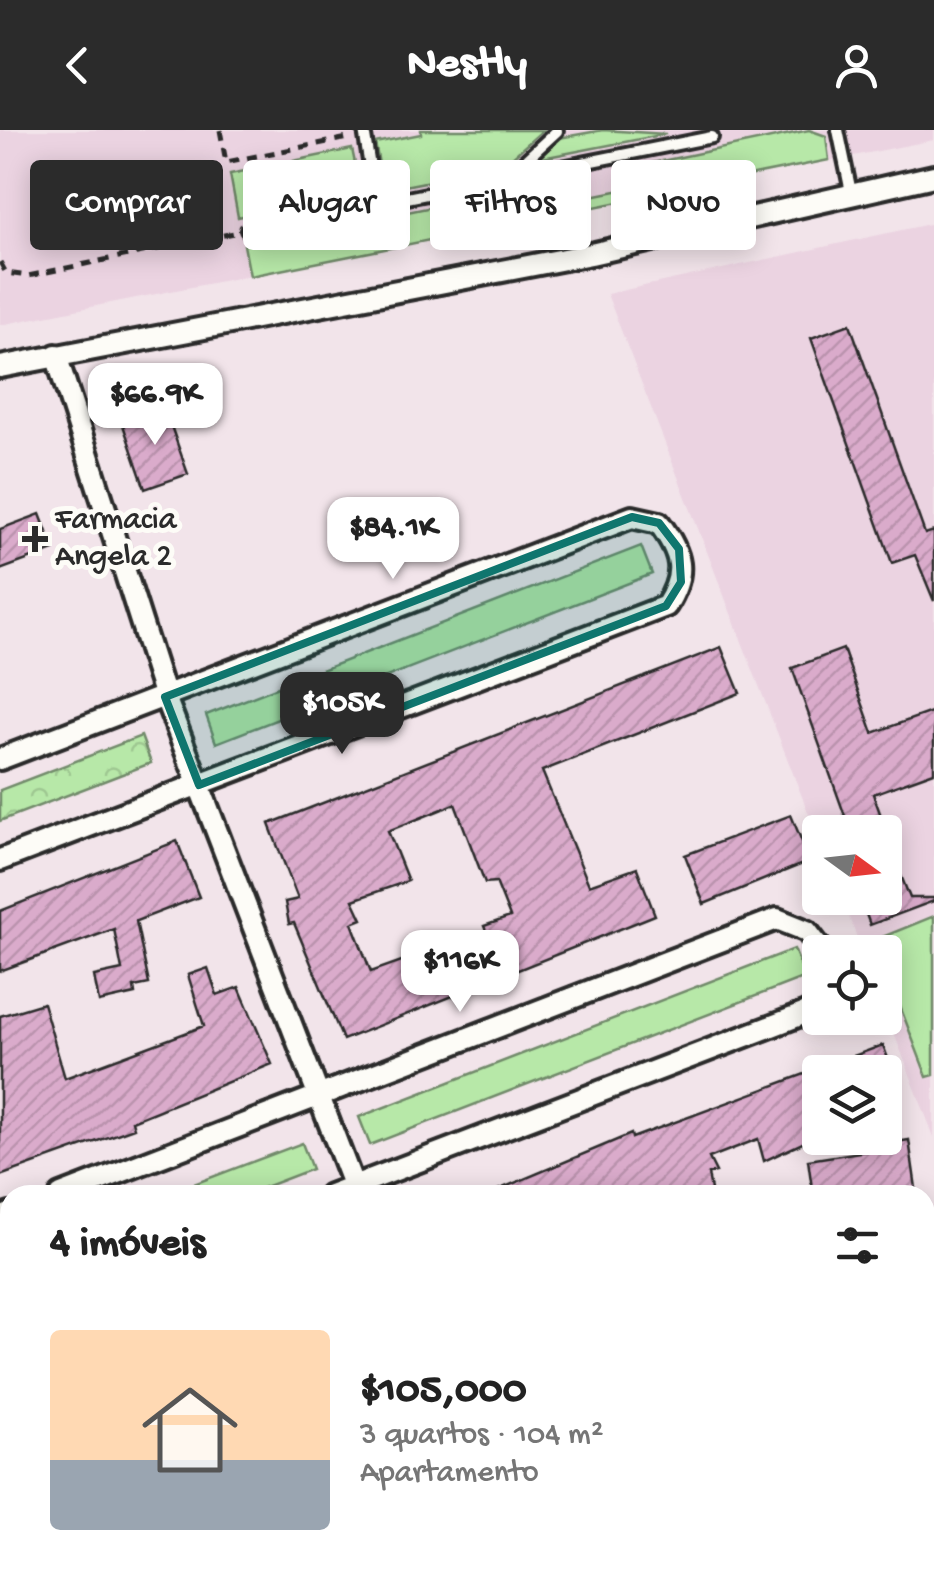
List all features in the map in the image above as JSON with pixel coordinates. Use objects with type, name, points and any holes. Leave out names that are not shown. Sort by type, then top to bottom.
[{"type":"street","points":[[0,367],[592,254],[852,198],[934,176]]},
{"type":"street","points":[[852,198],[934,188]]},
{"type":"street","points":[[56,355],[165,697],[354,1185]]},
{"type":"street","points":[[0,759],[632,517],[660,523],[679,549],[682,582],[666,606],[0,860]]},
{"type":"street","points":[[87,1185],[777,919],[810,935]]},
{"type":"street","points":[[369,1185],[802,1015]]},
{"type":"lane","points":[[838,130],[852,198]]},
{"type":"lane","points":[[525,160],[558,131]]},
{"type":"lane","points":[[363,133],[368,160]]},
{"type":"lane","points":[[591,161],[712,136]]},
{"type":"path","points":[[220,130],[226,162],[363,133]]},
{"type":"path","points":[[0,262],[6,273],[28,276],[243,231]]},
{"type":"highlighted area","points":[[632,517],[659,523],[679,549],[681,582],[666,606],[199,785],[165,697]]},
{"type":"shaded area","points":[[0,130],[934,130],[934,140],[756,175],[756,160],[611,160],[611,204],[591,208],[591,160],[430,160],[430,240],[410,244],[410,160],[243,160],[243,250],[379,250],[0,325]]},
{"type":"shaded area","points":[[934,223],[934,1137],[895,1035],[902,1035],[902,935],[856,935],[848,915],[902,915],[902,815],[809,815],[607,294]]},
{"type":"green space","points":[[421,130],[543,130],[509,160],[430,160],[430,181],[410,185],[410,160],[378,160],[375,143],[421,134]]},
{"type":"green space","points":[[603,130],[666,134],[532,160],[559,138]]},
{"type":"green space","points":[[809,130],[826,136],[829,160],[756,175],[756,160],[666,160]]},
{"type":"green space","points":[[352,149],[354,160],[298,160]]},
{"type":"green space","points":[[243,171],[243,216],[238,217],[230,174]]},
{"type":"green space","points":[[611,192],[611,204],[591,208],[591,196]]},
{"type":"green space","points":[[430,207],[430,240],[410,244],[410,211]]},
{"type":"green space","points":[[245,250],[380,250],[250,276]]},
{"type":"green space","points":[[641,546],[652,574],[216,743],[206,715]]},
{"type":"green space","points":[[141,736],[151,763],[0,821],[0,790]]},
{"type":"green space","points":[[934,916],[934,1075],[927,1077],[902,1012],[902,935],[887,935]]},
{"type":"green space","points":[[794,949],[802,969],[802,978],[370,1145],[359,1117]]},
{"type":"green space","points":[[302,1143],[312,1169],[270,1185],[191,1185]]},
{"type":"building","points":[[850,324],[925,534],[934,531],[934,601],[915,555],[892,563],[811,338]]},
{"type":"building","points":[[164,406],[188,474],[145,489],[122,422]]},
{"type":"building","points":[[40,514],[54,550],[0,570],[0,529]]},
{"type":"building","points":[[721,647],[740,693],[542,771],[589,885],[637,868],[655,915],[343,1040],[294,923],[289,924],[285,902],[298,899],[269,824]],"holes":[[[455,804],[485,883],[496,882],[510,917],[484,926],[486,931],[371,972],[352,923],[362,919],[353,900],[408,881],[388,831]]]},
{"type":"building","points":[[843,649],[873,733],[934,711],[934,772],[873,794],[881,815],[845,815],[792,668]]},
{"type":"building","points":[[791,815],[802,842],[802,864],[704,904],[685,855]]},
{"type":"building","points":[[177,841],[199,897],[136,921],[149,984],[134,987],[135,994],[99,1002],[94,976],[122,970],[114,929],[0,971],[0,911]]},
{"type":"building","points":[[902,878],[910,898],[934,901],[902,913]]},
{"type":"building","points":[[866,915],[897,915],[870,925]]},
{"type":"building","points":[[208,968],[217,995],[239,987],[272,1064],[132,1121],[134,1128],[0,1176],[0,1016],[43,1003],[65,1078],[204,1026],[188,975]]},
{"type":"building","points":[[883,1045],[887,1055],[856,1055]]},
{"type":"building","points":[[802,1075],[802,1143],[764,1161],[758,1139],[709,1158],[716,1172],[708,1174],[710,1185],[510,1185],[631,1134],[632,1138]]},
{"type":"building","points":[[909,1140],[916,1185],[812,1185],[808,1160],[840,1155],[902,1155],[902,1141]]},
{"type":"place","name":"Farmacia Angela 2","points":[[35,539]]}]
